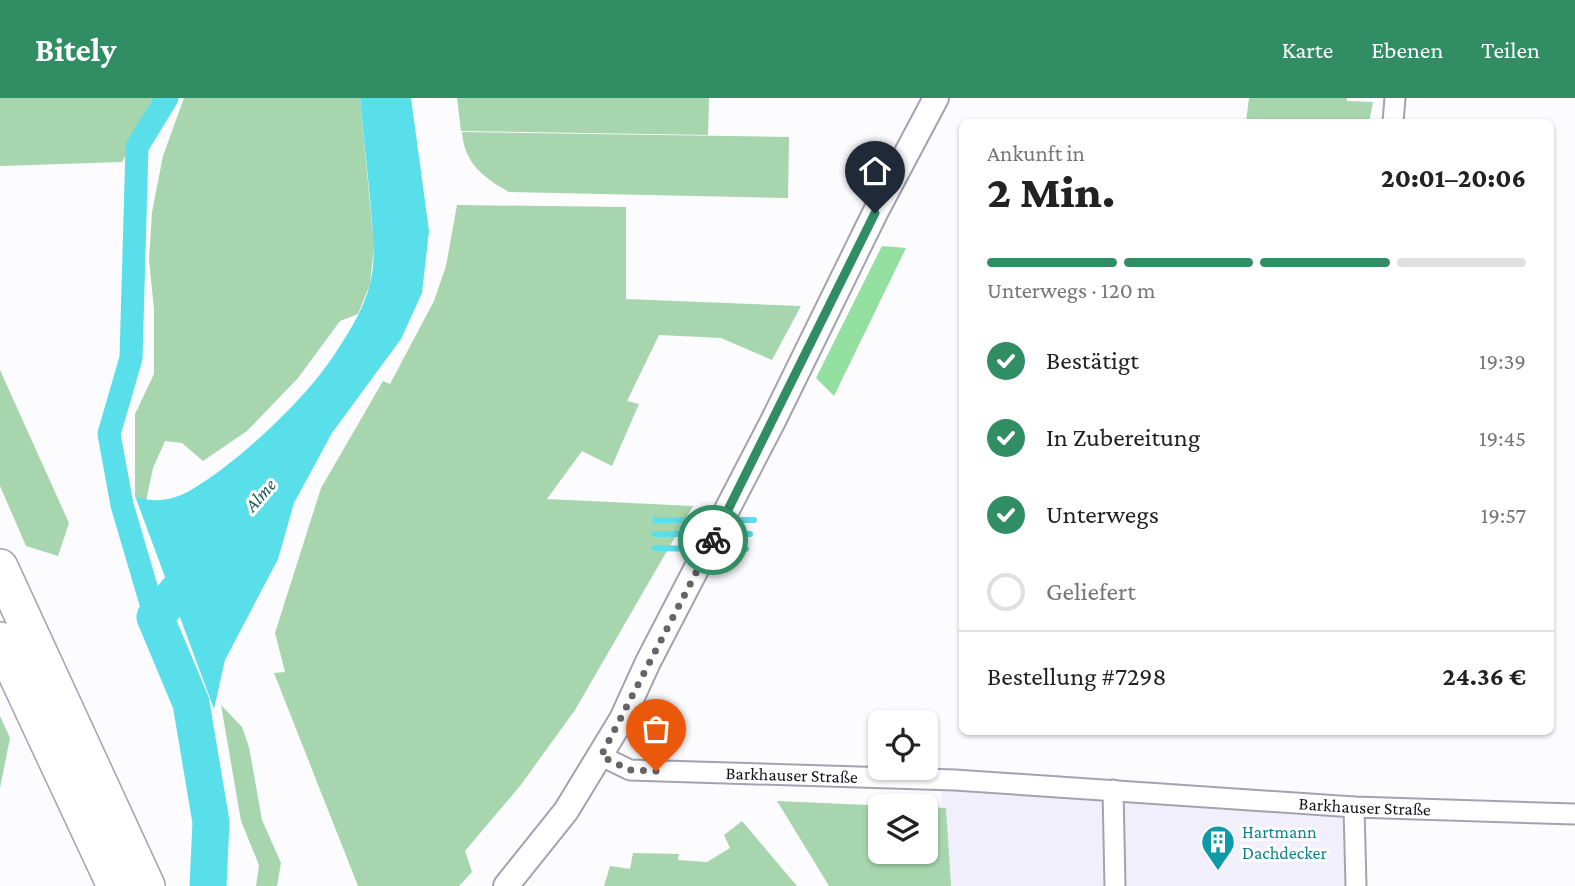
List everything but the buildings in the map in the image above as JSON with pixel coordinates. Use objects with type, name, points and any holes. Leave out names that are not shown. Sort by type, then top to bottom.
[{"type":"highway","points":[[3,573],[147,886]]},
{"type":"highway","points":[[0,640],[115,886]]},
{"type":"street","points":[[506,886],[566,811],[601,756],[773,421],[875,213],[936,98]]},
{"type":"street","points":[[1393,119],[1395,98]]},
{"type":"street","name":"Barkhauser Straße","points":[[601,756],[630,770],[955,780],[1354,807],[1575,814]]},
{"type":"street","points":[[1113,790],[1115,886]]},
{"type":"street","points":[[1354,807],[1356,886]]},
{"type":"shaded area","points":[[940,781],[1346,801],[1350,886],[947,886]]},
{"type":"green space","points":[[0,98],[158,98],[122,162],[0,166]]},
{"type":"green space","points":[[184,98],[360,98],[374,246],[370,284],[358,314],[340,321],[298,378],[247,431],[203,461],[182,443],[165,441],[153,468],[146,501],[135,496],[135,414],[154,374],[154,309],[149,260],[152,212],[163,156]]},
{"type":"green space","points":[[457,98],[709,98],[708,135],[461,131]]},
{"type":"green space","points":[[1249,98],[1347,98],[1347,101],[1373,102],[1370,119],[1246,119]]},
{"type":"green space","points":[[462,132],[789,137],[788,198],[509,192],[491,181],[471,161]]},
{"type":"green space","points":[[457,205],[626,207],[626,299],[801,306],[772,360],[721,338],[659,335],[627,401],[639,404],[612,466],[582,451],[547,499],[693,506],[575,710],[520,786],[465,851],[472,872],[459,886],[358,886],[274,673],[285,672],[275,633],[321,488],[383,381],[390,384],[434,301],[446,266]]},
{"type":"green space","points":[[882,246],[906,248],[834,396],[816,378]]},
{"type":"green space","points":[[0,370],[69,523],[58,556],[26,546],[0,486]]},
{"type":"green space","points":[[221,705],[242,727],[249,747],[262,820],[281,863],[277,886],[256,886],[259,865],[241,821]]},
{"type":"green space","points":[[0,716],[10,738],[0,788]]},
{"type":"green space","points":[[777,801],[868,805],[868,864],[938,864],[938,808],[946,808],[951,886],[829,886]]},
{"type":"green space","points":[[742,821],[797,886],[604,886],[610,866],[630,869],[633,853],[679,854],[678,860],[707,862],[730,848],[724,835]]},
{"type":"water","points":[[360,98],[411,98],[429,231],[422,293],[401,339],[332,433],[294,503],[278,559],[225,660],[214,709],[135,496],[163,500],[178,496],[209,479],[228,464],[269,429],[306,391],[334,355],[355,321],[370,284],[374,253]]},
{"type":"waterway","points":[[155,617],[122,505],[109,434],[131,358],[137,147],[167,98]]},
{"type":"waterway","points":[[655,520],[714,520]]},
{"type":"waterway","points":[[728,520],[754,520]]},
{"type":"waterway","points":[[655,534],[706,534]]},
{"type":"waterway","points":[[721,534],[750,534]]},
{"type":"waterway","points":[[655,548],[699,549]]},
{"type":"waterway","points":[[713,549],[746,549]]},
{"type":"waterway","name":"Alme","points":[[204,561],[155,617],[191,703],[211,822],[208,886]]},
{"type":"way so far","points":[[656,771],[630,770],[601,756],[713,540]]},
{"type":"place","name":"Hartmann Dachdecker","points":[[1218,872]]},
{"type":"route","points":[[713,540],[875,213]]}]
